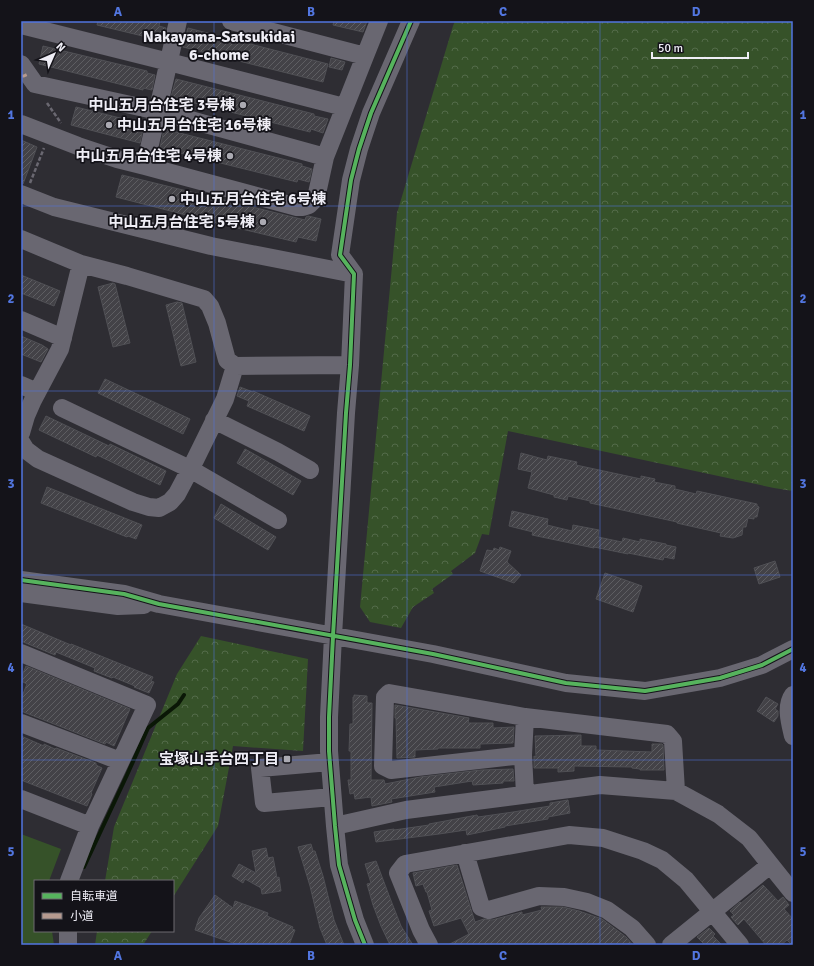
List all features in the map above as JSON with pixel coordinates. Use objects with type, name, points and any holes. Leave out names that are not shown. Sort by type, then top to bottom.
[{"type":"street","points":[[145,166],[178,21]]},
{"type":"street","points":[[21,124],[117,159],[297,207],[304,207],[309,205],[316,198],[325,157],[379,21]]},
{"type":"street","points":[[365,945],[355,920],[339,865],[330,762],[329,717],[354,274],[340,254],[358,149],[371,113],[411,21]]},
{"type":"street","points":[[240,22],[364,56]]},
{"type":"street","points":[[21,25],[344,107]]},
{"type":"street","points":[[21,64],[35,84],[158,111],[325,157]]},
{"type":"street","points":[[24,191],[54,207],[211,246],[354,274]]},
{"type":"street","points":[[21,239],[81,264],[204,299],[210,306],[217,323],[226,360],[235,366],[350,365]]},
{"type":"street","points":[[21,433],[26,416],[29,388],[60,349],[81,264]]},
{"type":"street","points":[[21,320],[63,338]]},
{"type":"street","points":[[21,442],[26,450],[38,459],[133,502],[158,508],[170,502],[177,494],[224,399],[235,366]]},
{"type":"street","points":[[62,408],[190,469],[278,520]]},
{"type":"street","points":[[214,420],[310,470]]},
{"type":"street","points":[[21,580],[124,594],[159,604],[433,654],[566,683],[645,691],[720,678],[762,665],[793,649]]},
{"type":"street","points":[[21,593],[118,606],[159,604]]},
{"type":"street","points":[[21,653],[147,705],[90,826],[69,880]]},
{"type":"street","points":[[523,755],[391,770],[383,766],[385,697],[389,693],[525,717],[667,734],[673,741],[676,791]]},
{"type":"street","points":[[793,695],[790,699],[789,716],[793,736]]},
{"type":"street","points":[[525,717],[523,755],[525,794]]},
{"type":"street","points":[[21,723],[120,761]]},
{"type":"street","points":[[330,762],[260,768],[264,803],[332,797]]},
{"type":"street","points":[[335,826],[406,810],[600,785],[676,791],[718,814],[749,838],[793,893]]},
{"type":"street","points":[[21,799],[90,826]]},
{"type":"street","points":[[429,945],[421,930],[398,873],[405,864],[569,835],[603,838],[643,851],[662,860],[686,880],[740,945]]},
{"type":"street","points":[[465,853],[481,907],[489,910],[539,896],[587,902],[607,910],[632,928],[647,945]]},
{"type":"street","points":[[670,945],[770,865]]},
{"type":"street","points":[[68,932],[68,945]]},
{"type":"path","points":[[35,84],[63,126]]},
{"type":"path","points":[[24,191],[44,147]]},
{"type":"green space","points":[[455,21],[793,21],[793,491],[508,431],[489,535],[482,534],[475,553],[451,571],[453,574],[432,589],[434,593],[413,607],[401,628],[370,622],[360,607],[397,213]]},
{"type":"green space","points":[[201,636],[308,659],[303,751],[233,746],[218,826],[174,895],[174,880],[105,880],[114,827],[177,674]]},
{"type":"green space","points":[[21,834],[61,849],[49,880],[34,880],[34,932],[52,932],[54,945],[21,945]]},
{"type":"green space","points":[[97,932],[151,932],[143,945],[95,945]]},
{"type":"building","points":[[98,21],[160,21],[159,26],[166,28],[163,39],[156,37],[155,39],[97,25]]},
{"type":"building","points":[[334,21],[367,21],[363,32],[333,25]]},
{"type":"building","points":[[188,28],[328,64],[323,82],[183,47]]},
{"type":"building","points":[[43,46],[147,71],[147,73],[155,75],[152,90],[143,88],[143,90],[39,64]]},
{"type":"building","points":[[331,58],[345,62],[342,70],[329,67]]},
{"type":"building","name":"中山五月台住宅 3号棟","points":[[176,79],[314,114],[314,116],[328,119],[323,133],[311,129],[310,132],[171,97]]},
{"type":"building","name":"中山五月台住宅 16号棟","points":[[76,107],[144,124],[140,143],[71,125]]},
{"type":"building","name":"中山五月台住宅 4号棟","points":[[164,129],[302,164],[302,166],[312,169],[309,182],[298,179],[297,182],[160,148]]},
{"type":"building","points":[[21,140],[37,147],[23,184],[21,184]]},
{"type":"building","points":[[122,175],[305,220],[308,216],[321,219],[316,241],[298,237],[296,242],[116,197]]},
{"type":"building","points":[[21,275],[60,291],[54,306],[21,293]]},
{"type":"building","points":[[113,283],[115,284],[130,343],[113,347],[98,287]]},
{"type":"building","points":[[177,302],[182,303],[196,362],[181,366],[166,305]]},
{"type":"building","points":[[21,336],[48,349],[41,362],[21,354]]},
{"type":"building","points":[[105,379],[190,419],[183,434],[98,393]]},
{"type":"building","points":[[240,387],[253,391],[310,416],[304,431],[247,406],[249,401],[237,396]]},
{"type":"building","points":[[46,416],[109,446],[110,444],[166,471],[160,485],[97,455],[96,457],[39,430]]},
{"type":"building","points":[[245,449],[301,481],[293,495],[237,463]]},
{"type":"building","points":[[521,453],[547,460],[548,456],[577,462],[576,465],[641,479],[641,476],[655,479],[654,482],[675,486],[675,489],[696,494],[697,491],[757,504],[759,507],[757,517],[754,517],[754,519],[748,518],[746,527],[743,527],[742,535],[733,538],[720,536],[721,533],[677,522],[590,503],[590,501],[568,496],[567,500],[554,497],[554,495],[528,488],[532,472],[518,469]]},
{"type":"building","points":[[47,487],[142,525],[136,539],[127,537],[41,503]]},
{"type":"building","points":[[221,504],[276,537],[268,550],[214,518]]},
{"type":"building","points":[[512,511],[548,519],[547,525],[572,531],[573,525],[599,530],[598,537],[622,542],[623,538],[640,542],[640,539],[666,544],[676,547],[674,559],[664,557],[663,560],[532,535],[533,532],[509,526]]},
{"type":"building","points":[[500,547],[511,551],[507,562],[521,575],[514,583],[480,571],[487,550],[493,551],[494,548],[499,550]]},
{"type":"building","points":[[775,561],[780,577],[759,584],[754,568]]},
{"type":"building","points":[[605,573],[642,586],[633,612],[596,599]]},
{"type":"building","points":[[21,624],[153,677],[151,681],[154,682],[149,693],[113,677],[112,678],[94,671],[95,668],[56,652],[55,655],[21,641]]},
{"type":"building","points":[[26,666],[130,709],[114,746],[106,742],[105,744],[21,711],[21,699],[27,684],[21,681],[21,678]]},
{"type":"building","points":[[354,695],[367,696],[367,703],[372,703],[371,780],[384,780],[385,784],[420,777],[481,770],[513,769],[514,781],[473,785],[472,781],[434,787],[435,792],[391,799],[392,802],[372,806],[371,797],[355,799],[354,793],[350,794],[348,780],[351,780],[351,751],[349,751],[350,724],[353,724]]},
{"type":"building","points":[[766,697],[778,704],[775,709],[778,711],[778,716],[774,722],[757,711]]},
{"type":"building","points":[[395,705],[469,718],[468,723],[493,723],[493,728],[514,727],[513,743],[480,744],[480,748],[438,748],[415,750],[415,757],[397,758]]},
{"type":"building","points":[[581,735],[581,746],[596,746],[596,750],[652,752],[652,744],[662,744],[664,770],[640,770],[632,767],[574,766],[574,771],[558,772],[558,768],[534,768],[534,756],[536,757],[535,736]]},
{"type":"building","points":[[21,736],[44,746],[44,744],[96,763],[96,765],[102,768],[87,806],[21,780]]},
{"type":"building","points":[[568,800],[570,813],[548,817],[548,819],[505,826],[467,835],[466,830],[376,842],[374,832],[429,825],[477,815],[478,817],[550,806],[550,803]]},
{"type":"building","points":[[311,844],[313,851],[315,851],[323,876],[334,920],[344,945],[327,945],[320,928],[310,886],[298,847]]},
{"type":"building","points":[[266,848],[268,858],[273,857],[277,878],[279,877],[281,891],[262,894],[261,888],[245,879],[243,883],[232,876],[239,864],[256,873],[252,851]]},
{"type":"building","points":[[376,861],[401,926],[413,945],[390,945],[381,926],[367,884],[371,883],[365,864]]},
{"type":"building","points":[[457,865],[475,922],[484,919],[492,920],[522,912],[522,915],[542,910],[541,907],[563,907],[602,919],[626,937],[633,945],[448,945],[469,934],[461,918],[434,926],[429,911],[432,910],[427,892],[423,884],[416,886],[413,873]]},
{"type":"building","points":[[763,885],[778,901],[783,897],[789,905],[784,909],[793,919],[793,945],[787,940],[781,945],[766,945],[744,919],[738,925],[731,917],[734,915],[730,911]]},
{"type":"building","points":[[215,895],[233,908],[235,901],[268,913],[267,916],[293,927],[292,929],[295,930],[289,945],[239,945],[195,930],[199,918]]},
{"type":"building","points":[[709,928],[715,934],[713,936],[722,945],[705,945],[697,937]]},
{"type":"waterway","points":[[84,867],[148,728],[178,704],[184,695]]},
{"type":"marked path","points":[[21,76],[28,74]]},
{"type":"cycle path","points":[[365,945],[355,920],[339,865],[329,751],[333,636],[350,365],[354,274],[340,255],[351,180],[359,149],[371,113],[411,21]]},
{"type":"cycle path","points":[[21,580],[124,594],[159,604],[433,654],[566,683],[645,691],[720,678],[762,665],[793,649]]},
{"type":"place","name":"中山五月台住宅 3号棟","points":[[243,105]]},
{"type":"place","name":"中山五月台住宅 16号棟","points":[[109,125]]},
{"type":"place","name":"中山五月台住宅 4号棟","points":[[230,156]]},
{"type":"place","name":"中山五月台住宅 6号棟","points":[[172,199]]},
{"type":"place","name":"中山五月台住宅 5号棟","points":[[263,222]]},
{"type":"place","name":"宝塚山手台四丁目","points":[[287,759]]},
{"type":"district","name":"Nakayama-Satsukidai 6-chome","points":[[219,45]]}]
